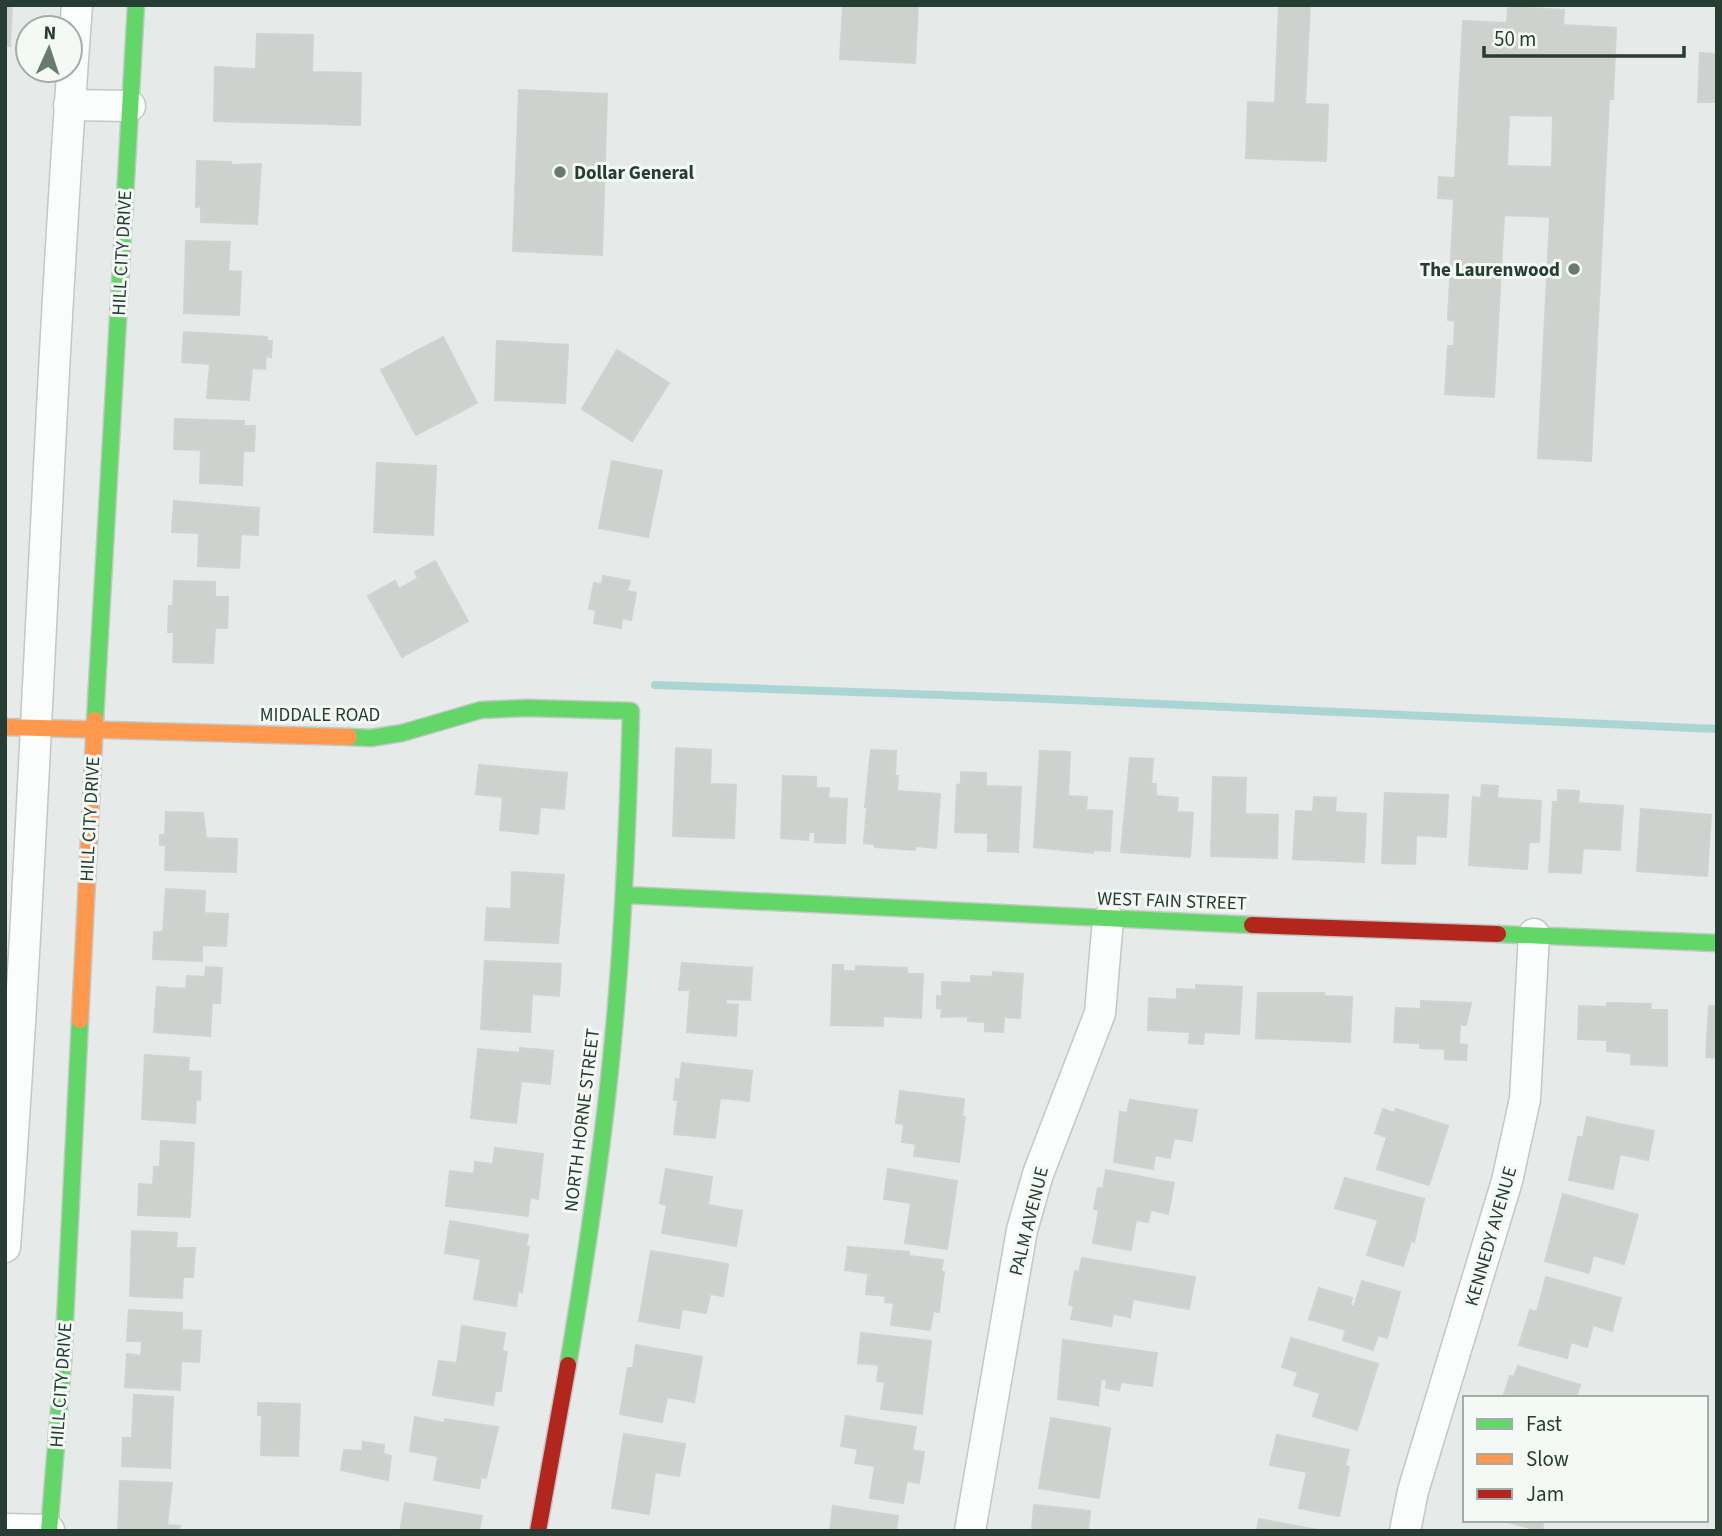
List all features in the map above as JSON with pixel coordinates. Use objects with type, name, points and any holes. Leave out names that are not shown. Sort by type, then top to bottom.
[{"type":"street","points":[[5,1247],[21,1038],[20,728],[77,5]]},
{"type":"street","name":"HILL CITY DRIVE","points":[[49,1530],[63,1361],[93,731],[136,5]]},
{"type":"street","points":[[69,104],[130,106]]},
{"type":"street","name":"MIDDALE ROAD","points":[[20,728],[371,738],[402,733],[481,710],[528,708],[631,711]]},
{"type":"street","name":"NORTH HORNE STREET","points":[[538,1531],[604,1133],[625,895],[631,711]]},
{"type":"street","name":"WEST FAIN STREET","points":[[625,895],[1108,919],[1717,943]]},
{"type":"street","name":"PALM AVENUE","points":[[970,1531],[1022,1230],[1038,1174],[1100,1013],[1108,919]]},
{"type":"street","name":"KENNEDY AVENUE","points":[[1405,1531],[1413,1491],[1507,1181],[1525,1099],[1534,934]]},
{"type":"street","points":[[5,1529],[49,1530]]},
{"type":"building","points":[[5,5],[12,5],[10,46],[5,46]]},
{"type":"building","points":[[843,5],[918,6],[915,63],[840,59]]},
{"type":"building","points":[[1279,5],[1310,5],[1305,104],[1328,105],[1326,161],[1246,158],[1248,102],[1275,103]]},
{"type":"building","name":"The Laurenwood","points":[[1508,7],[1564,10],[1563,25],[1616,28],[1613,99],[1609,99],[1591,461],[1538,458],[1550,217],[1504,215],[1494,397],[1445,394],[1448,346],[1454,346],[1455,321],[1448,320],[1454,199],[1438,198],[1439,177],[1455,178],[1463,21],[1507,23]],"holes":[[[1509,115],[1553,116],[1552,167],[1507,166]]]},
{"type":"building","points":[[257,34],[313,35],[312,72],[361,73],[360,125],[214,121],[215,67],[256,69]]},
{"type":"building","points":[[1700,53],[1717,54],[1717,102],[1698,102]]},
{"type":"building","name":"Dollar General","points":[[519,90],[607,94],[602,255],[513,251]]},
{"type":"building","points":[[197,161],[231,162],[231,165],[261,164],[257,224],[201,222],[201,206],[196,207]]},
{"type":"building","points":[[186,241],[230,242],[228,271],[241,272],[239,315],[184,313]]},
{"type":"building","points":[[184,332],[267,337],[267,341],[272,341],[271,357],[266,356],[265,369],[252,368],[249,400],[207,398],[210,364],[182,362]]},
{"type":"building","points":[[443,337],[477,403],[416,435],[381,370]]},
{"type":"building","points":[[497,341],[568,345],[565,403],[495,400]]},
{"type":"building","points":[[617,350],[669,383],[632,441],[582,409]]},
{"type":"building","points":[[175,419],[244,421],[244,426],[255,426],[254,451],[243,451],[242,485],[200,483],[201,450],[174,449]]},
{"type":"building","points":[[612,461],[662,471],[648,537],[599,528]]},
{"type":"building","points":[[377,463],[436,466],[433,535],[374,532]]},
{"type":"building","points":[[174,501],[259,508],[258,535],[241,534],[239,568],[198,566],[199,533],[172,532]]},
{"type":"building","points":[[435,561],[468,621],[402,657],[368,596],[395,581],[399,589],[418,578],[415,572]]},
{"type":"building","points":[[603,576],[630,581],[627,591],[636,593],[631,620],[622,618],[621,628],[594,623],[596,610],[589,609],[594,583],[602,584]]},
{"type":"building","points":[[174,581],[215,582],[215,597],[228,597],[227,628],[215,628],[213,663],[173,662],[174,632],[168,632]]},
{"type":"building","points":[[676,748],[711,750],[710,784],[736,785],[734,838],[673,836]]},
{"type":"building","points":[[871,750],[896,751],[897,791],[940,794],[936,848],[915,846],[915,850],[875,847],[875,844],[864,843]]},
{"type":"building","points":[[1040,751],[1070,752],[1068,796],[1087,797],[1086,810],[1112,811],[1110,851],[1094,850],[1093,853],[1034,847]]},
{"type":"building","points":[[1130,758],[1153,759],[1151,784],[1156,784],[1156,796],[1178,798],[1177,812],[1193,813],[1190,857],[1121,852]]},
{"type":"building","points":[[479,765],[567,773],[564,809],[540,807],[538,834],[500,830],[503,797],[476,794]]},
{"type":"building","points":[[961,772],[986,773],[986,786],[1021,787],[1018,852],[988,851],[988,833],[955,832],[957,785],[961,784]]},
{"type":"building","points":[[783,776],[816,777],[816,788],[829,788],[828,798],[847,799],[845,843],[815,842],[815,832],[809,832],[808,840],[781,838]]},
{"type":"building","points":[[1213,777],[1246,778],[1245,814],[1278,815],[1277,858],[1211,856]]},
{"type":"building","points":[[1482,785],[1498,786],[1497,798],[1541,801],[1539,842],[1529,842],[1527,869],[1469,865],[1473,797],[1481,798]]},
{"type":"building","points":[[1558,790],[1579,791],[1578,803],[1623,806],[1620,850],[1583,848],[1581,873],[1549,872],[1553,802],[1558,802]]},
{"type":"building","points":[[1385,793],[1448,795],[1446,837],[1416,835],[1415,864],[1382,863]]},
{"type":"building","points":[[1314,797],[1336,798],[1335,812],[1366,814],[1364,862],[1293,859],[1296,811],[1313,812]]},
{"type":"building","points":[[1641,809],[1711,815],[1707,876],[1637,871]]},
{"type":"building","points":[[166,812],[203,813],[206,838],[237,839],[236,872],[165,870],[166,845],[160,845],[160,835],[165,835]]},
{"type":"building","points":[[512,872],[564,875],[558,943],[485,940],[487,908],[511,909]]},
{"type":"building","points":[[166,889],[205,891],[204,913],[228,914],[226,946],[202,945],[202,961],[153,959],[154,932],[163,932]]},
{"type":"building","points":[[485,961],[561,964],[559,996],[532,994],[530,1032],[481,1029]]},
{"type":"building","points":[[682,963],[752,968],[750,1000],[726,999],[726,1004],[738,1005],[736,1036],[687,1032],[690,990],[679,990]]},
{"type":"building","points":[[833,965],[843,965],[843,971],[856,971],[856,966],[907,968],[907,974],[923,974],[921,1018],[883,1016],[883,1026],[831,1025]]},
{"type":"building","points":[[206,967],[222,968],[220,1003],[212,1003],[210,1036],[154,1032],[157,987],[186,989],[187,976],[205,977]]},
{"type":"building","points":[[993,972],[1023,974],[1020,1018],[1004,1017],[1003,1032],[985,1031],[985,1022],[968,1021],[968,1016],[941,1017],[942,1009],[937,1008],[937,996],[942,997],[942,982],[971,983],[971,976],[993,977]]},
{"type":"building","points":[[1196,985],[1242,987],[1239,1034],[1204,1032],[1203,1044],[1189,1043],[1190,1032],[1148,1030],[1149,998],[1177,1000],[1177,989],[1196,990]]},
{"type":"building","points":[[1258,993],[1324,993],[1324,996],[1352,997],[1350,1042],[1256,1038]]},
{"type":"building","points":[[1421,1001],[1471,1003],[1466,1025],[1460,1025],[1459,1044],[1467,1045],[1466,1060],[1445,1059],[1445,1049],[1420,1048],[1420,1043],[1394,1042],[1396,1008],[1421,1009]]},
{"type":"building","points":[[1607,1003],[1651,1004],[1650,1010],[1667,1010],[1667,1066],[1631,1064],[1631,1053],[1607,1051],[1607,1040],[1578,1039],[1579,1006],[1606,1007]]},
{"type":"building","points":[[1709,1006],[1717,1006],[1717,1058],[1706,1057]]},
{"type":"building","points":[[520,1048],[553,1051],[550,1084],[521,1081],[516,1123],[471,1118],[478,1049],[520,1053]]},
{"type":"building","points":[[145,1055],[189,1058],[188,1071],[201,1072],[200,1100],[196,1099],[195,1123],[142,1119]]},
{"type":"building","points":[[682,1063],[752,1071],[749,1101],[720,1098],[715,1138],[674,1134],[678,1100],[674,1100],[676,1079],[680,1080]]},
{"type":"building","points":[[900,1091],[964,1099],[962,1117],[965,1117],[959,1162],[914,1156],[916,1144],[902,1142],[904,1124],[896,1123]]},
{"type":"building","points":[[1130,1100],[1197,1110],[1192,1141],[1174,1138],[1170,1158],[1155,1155],[1153,1169],[1114,1162],[1120,1112],[1127,1113]]},
{"type":"building","points":[[1383,1109],[1394,1113],[1396,1109],[1448,1126],[1429,1185],[1377,1169],[1387,1137],[1375,1133]]},
{"type":"building","points":[[1587,1117],[1654,1131],[1648,1160],[1620,1154],[1613,1189],[1569,1180],[1578,1137],[1583,1137]]},
{"type":"building","points":[[161,1141],[194,1143],[190,1217],[138,1215],[139,1184],[153,1185],[154,1167],[160,1167]]},
{"type":"building","points":[[495,1148],[543,1154],[538,1199],[530,1197],[528,1216],[446,1206],[450,1171],[474,1174],[475,1162],[493,1164]]},
{"type":"building","points":[[666,1169],[712,1177],[708,1205],[742,1211],[736,1246],[662,1233],[667,1205],[660,1203]]},
{"type":"building","points":[[888,1169],[957,1181],[947,1249],[905,1243],[911,1203],[884,1199]]},
{"type":"building","points":[[1106,1170],[1174,1183],[1168,1214],[1151,1210],[1148,1222],[1136,1220],[1131,1250],[1093,1243],[1099,1210],[1094,1209],[1098,1188],[1103,1189]]},
{"type":"building","points":[[1345,1178],[1424,1199],[1414,1242],[1411,1241],[1403,1266],[1367,1255],[1378,1220],[1335,1208]]},
{"type":"building","points":[[1563,1194],[1638,1215],[1624,1264],[1593,1255],[1589,1273],[1545,1261]]},
{"type":"building","points":[[450,1221],[528,1235],[526,1246],[529,1247],[522,1292],[518,1291],[516,1306],[474,1299],[481,1259],[445,1253]]},
{"type":"building","points":[[132,1231],[177,1233],[176,1248],[195,1248],[193,1277],[183,1277],[182,1298],[130,1296]]},
{"type":"building","points":[[848,1247],[909,1252],[909,1256],[943,1260],[939,1312],[933,1311],[930,1330],[891,1325],[894,1303],[885,1302],[886,1296],[866,1294],[868,1276],[871,1277],[871,1274],[845,1270]]},
{"type":"building","points":[[651,1251],[728,1264],[723,1296],[710,1294],[706,1313],[682,1309],[679,1328],[639,1321]]},
{"type":"building","points":[[1082,1258],[1195,1277],[1189,1309],[1133,1299],[1130,1317],[1113,1314],[1111,1326],[1071,1319],[1074,1306],[1069,1305],[1075,1271],[1079,1272]]},
{"type":"building","points":[[1546,1277],[1621,1298],[1612,1331],[1593,1325],[1587,1347],[1571,1342],[1567,1358],[1519,1345],[1530,1310],[1537,1312]]},
{"type":"building","points":[[1362,1281],[1400,1292],[1387,1338],[1378,1335],[1373,1350],[1343,1340],[1346,1330],[1309,1319],[1319,1288],[1352,1298],[1350,1305],[1354,1307]]},
{"type":"building","points":[[129,1310],[182,1313],[182,1330],[201,1331],[199,1362],[181,1361],[180,1390],[125,1387],[127,1354],[141,1356],[142,1341],[127,1341]]},
{"type":"building","points":[[462,1326],[505,1333],[502,1351],[507,1352],[501,1391],[495,1391],[493,1405],[433,1395],[439,1361],[457,1363]]},
{"type":"building","points":[[861,1333],[931,1341],[922,1414],[881,1409],[885,1382],[877,1381],[879,1365],[858,1363]]},
{"type":"building","points":[[1291,1338],[1378,1364],[1357,1430],[1313,1416],[1320,1393],[1294,1385],[1298,1372],[1282,1367]]},
{"type":"building","points":[[1063,1340],[1157,1353],[1152,1386],[1121,1382],[1119,1390],[1106,1388],[1107,1380],[1101,1379],[1098,1405],[1058,1399]]},
{"type":"building","points":[[636,1345],[702,1357],[694,1402],[667,1397],[662,1422],[620,1414],[628,1368],[633,1368]]},
{"type":"building","points":[[1518,1366],[1580,1385],[1577,1396],[1504,1396],[1510,1376],[1514,1377]]},
{"type":"building","points":[[134,1395],[173,1397],[170,1468],[122,1466],[123,1438],[132,1438]]},
{"type":"building","points":[[258,1403],[300,1404],[298,1456],[261,1455],[262,1415],[258,1415]]},
{"type":"building","points":[[846,1416],[916,1427],[912,1450],[924,1452],[919,1483],[907,1481],[903,1503],[870,1498],[875,1466],[855,1463],[858,1449],[841,1446]]},
{"type":"building","points":[[415,1417],[444,1423],[445,1419],[498,1427],[486,1478],[481,1477],[479,1488],[434,1480],[438,1456],[410,1451]]},
{"type":"building","points":[[1051,1418],[1110,1428],[1099,1498],[1039,1488]]},
{"type":"building","points":[[624,1434],[685,1444],[679,1476],[655,1472],[649,1514],[612,1508]]},
{"type":"building","points":[[1277,1435],[1349,1450],[1345,1466],[1349,1467],[1339,1516],[1299,1508],[1307,1472],[1270,1465]]},
{"type":"building","points":[[363,1442],[384,1445],[383,1454],[391,1456],[388,1480],[341,1470],[344,1450],[362,1451]]},
{"type":"building","points":[[120,1481],[172,1483],[167,1525],[180,1526],[179,1531],[118,1531]]},
{"type":"building","points":[[405,1503],[482,1516],[479,1531],[400,1531]]},
{"type":"building","points":[[1034,1505],[1090,1511],[1088,1531],[1032,1531]]},
{"type":"building","points":[[833,1506],[898,1516],[896,1531],[830,1531]]},
{"type":"building","points":[[1259,1519],[1323,1531],[1257,1531]]},
{"type":"building","points":[[1507,1522],[1544,1522],[1542,1531]]},
{"type":"waterway","points":[[655,685],[1026,698],[1717,729]]},
{"type":"traffic: fast","points":[[95,720],[136,5]]},
{"type":"traffic: fast","points":[[349,737],[371,738],[402,733],[481,710],[528,708],[631,711],[623,910],[610,1071],[568,1365]]},
{"type":"traffic: fast","points":[[625,895],[1252,925]]},
{"type":"traffic: fast","points":[[1498,934],[1717,943]]},
{"type":"traffic: fast","points":[[49,1531],[63,1361],[80,1020]]},
{"type":"traffic: slow","points":[[80,1020],[95,720]]},
{"type":"traffic: slow","points":[[5,727],[349,737]]},
{"type":"traffic: jam","points":[[1252,925],[1498,934]]},
{"type":"traffic: jam","points":[[538,1531],[568,1365]]},
{"type":"place","name":"Dollar General","points":[[560,172]]},
{"type":"place","name":"The Laurenwood","points":[[1574,269]]}]
